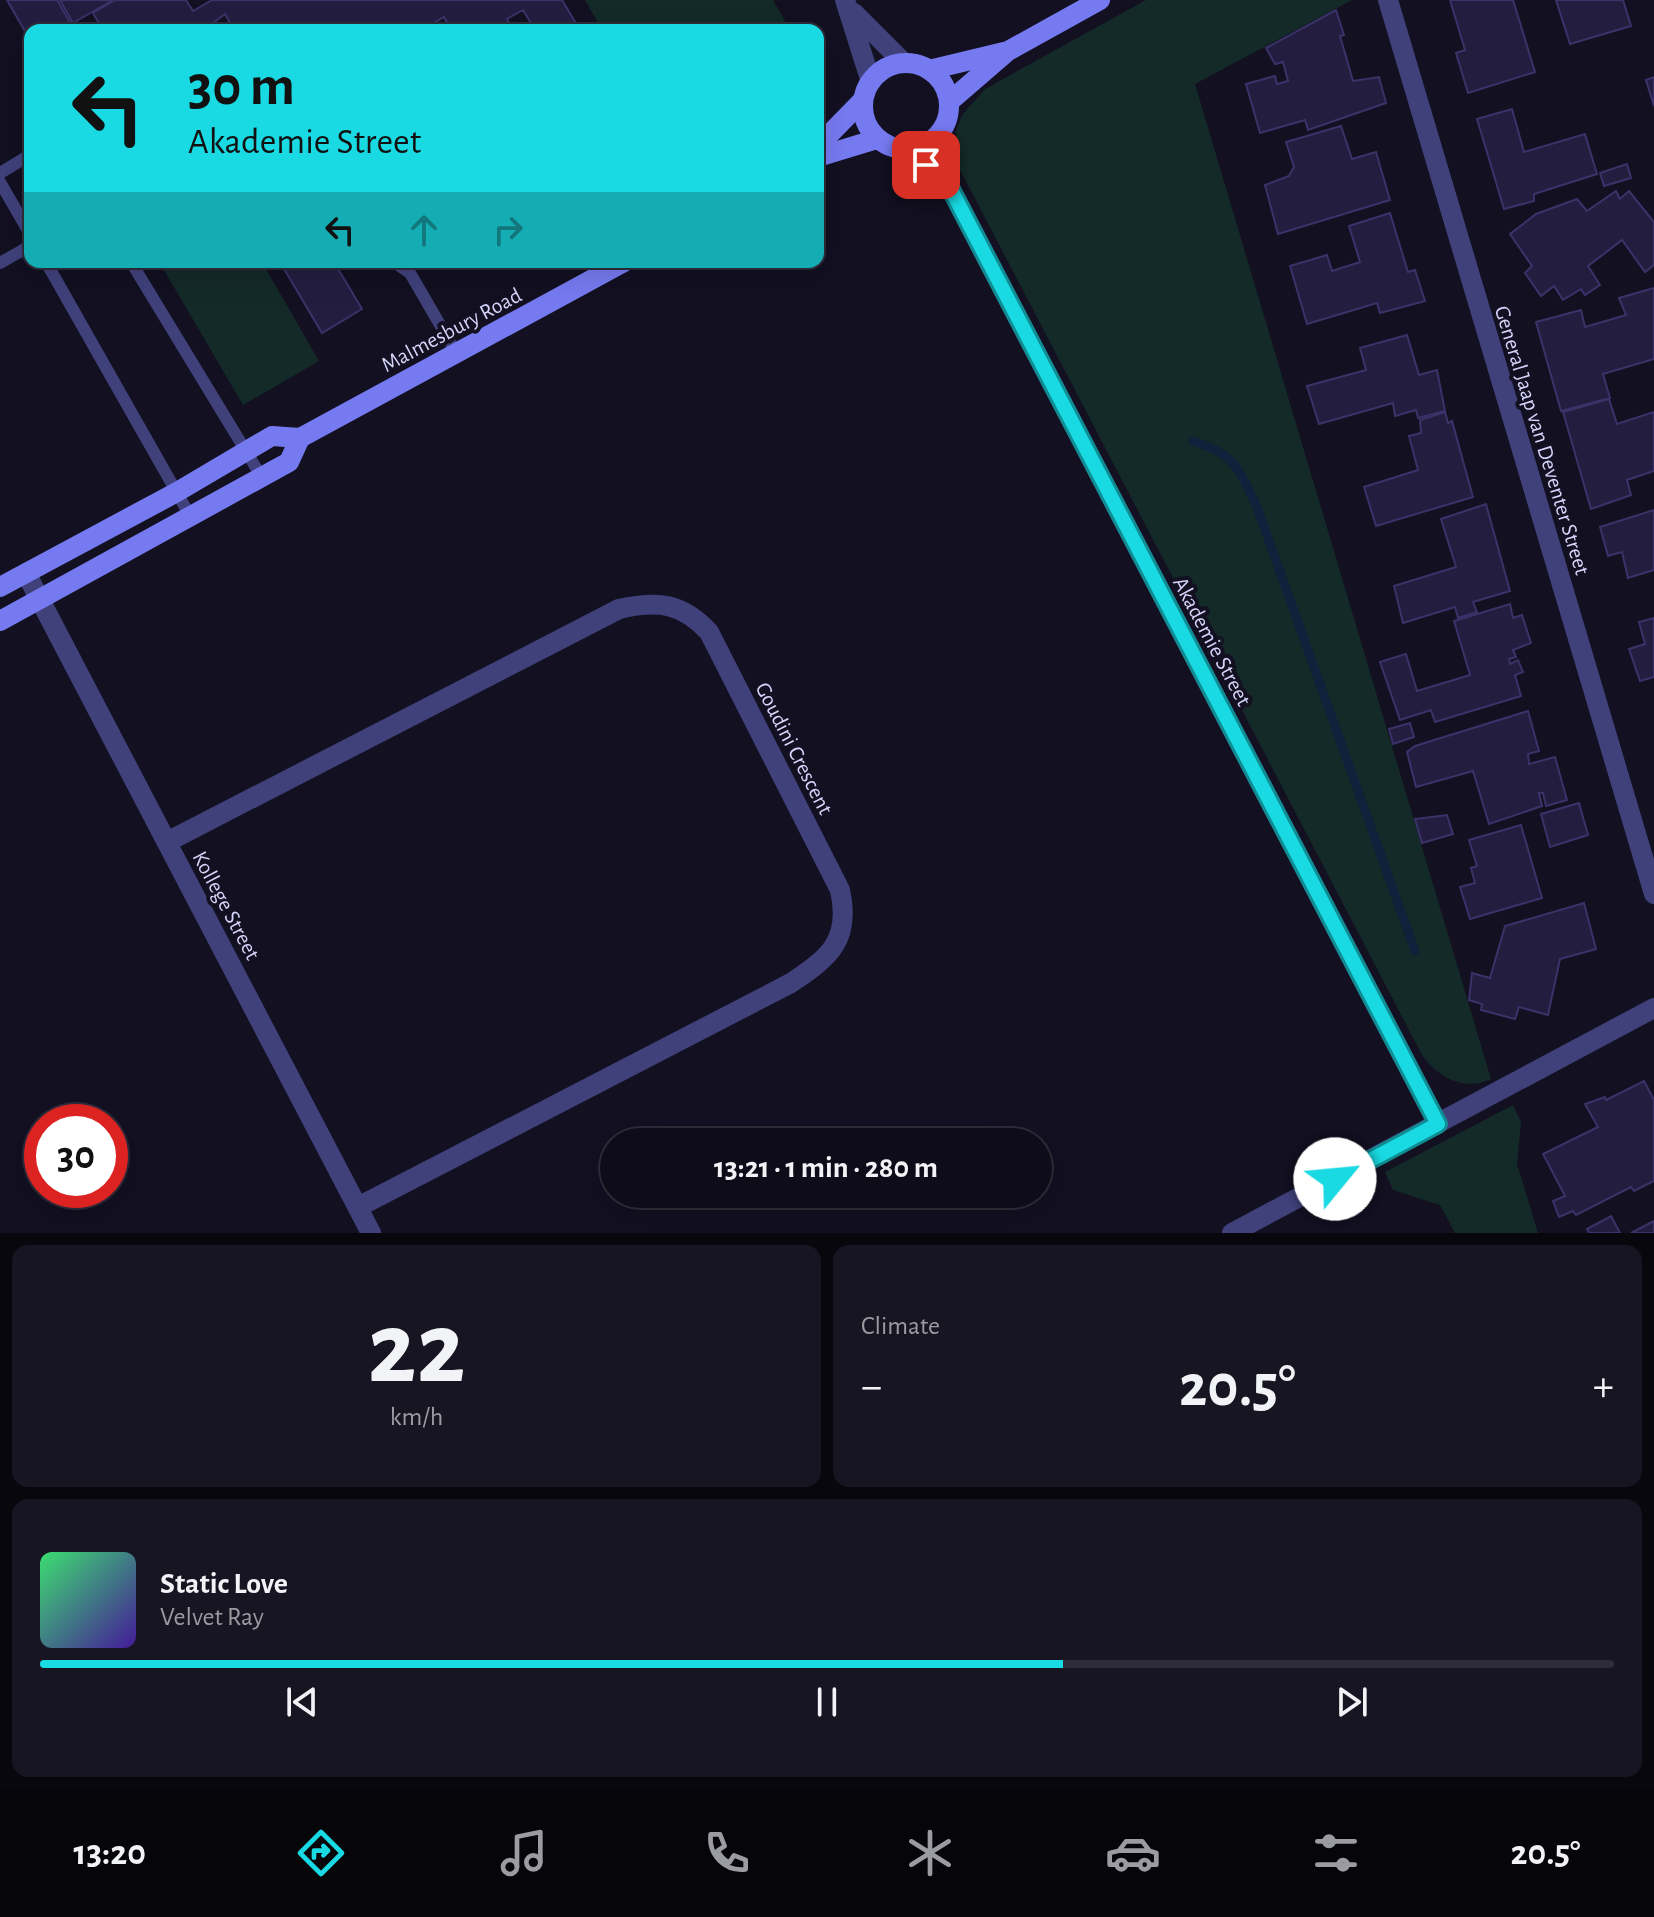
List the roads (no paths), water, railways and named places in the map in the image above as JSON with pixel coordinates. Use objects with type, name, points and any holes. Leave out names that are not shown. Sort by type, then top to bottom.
[{"type":"street","points":[[949,102],[1008,51],[1100,0]]},
{"type":"street","name":"General Jaap van Deventer Street","points":[[1388,0],[1654,894]]},
{"type":"street","points":[[848,5],[904,63],[929,70],[1008,51]]},
{"type":"street","points":[[848,5],[867,91],[865,119],[877,139],[888,146],[906,150],[926,145],[939,134],[948,119],[949,102],[944,86],[929,70]]},
{"type":"street","points":[[824,139],[887,68],[904,63]]},
{"type":"street","name":"Akademie Street","points":[[939,134],[946,180],[1438,1124]]},
{"type":"street","points":[[824,155],[877,139]]},
{"type":"street","name":"Akademie Street","points":[[906,150],[946,180]]},
{"type":"street","name":"Malmesbury Road","points":[[0,587],[177,492],[272,436],[300,438],[613,268]]},
{"type":"street","name":"Malmesbury Road","points":[[0,621],[189,514],[289,462],[300,438]]},
{"type":"street","name":"Kollege Street","points":[[26,573],[371,1233]]},
{"type":"street","name":"Goudini Crescent","points":[[167,842],[619,609],[644,603],[670,606],[692,614],[709,632],[840,890],[843,930],[830,953],[791,983],[358,1207]]},
{"type":"street","points":[[1232,1233],[1654,1008]]},
{"type":"lane","points":[[0,173],[24,159]]},
{"type":"lane","points":[[0,182],[24,224]]},
{"type":"lane","points":[[0,263],[24,249]]},
{"type":"lane","points":[[49,268],[189,514]]},
{"type":"lane","points":[[135,268],[243,452],[261,476]]},
{"type":"lane","points":[[403,268],[410,273],[457,354]]},
{"type":"waterway","points":[[1193,441],[1218,451],[1234,465],[1257,507],[1415,951]]}]
